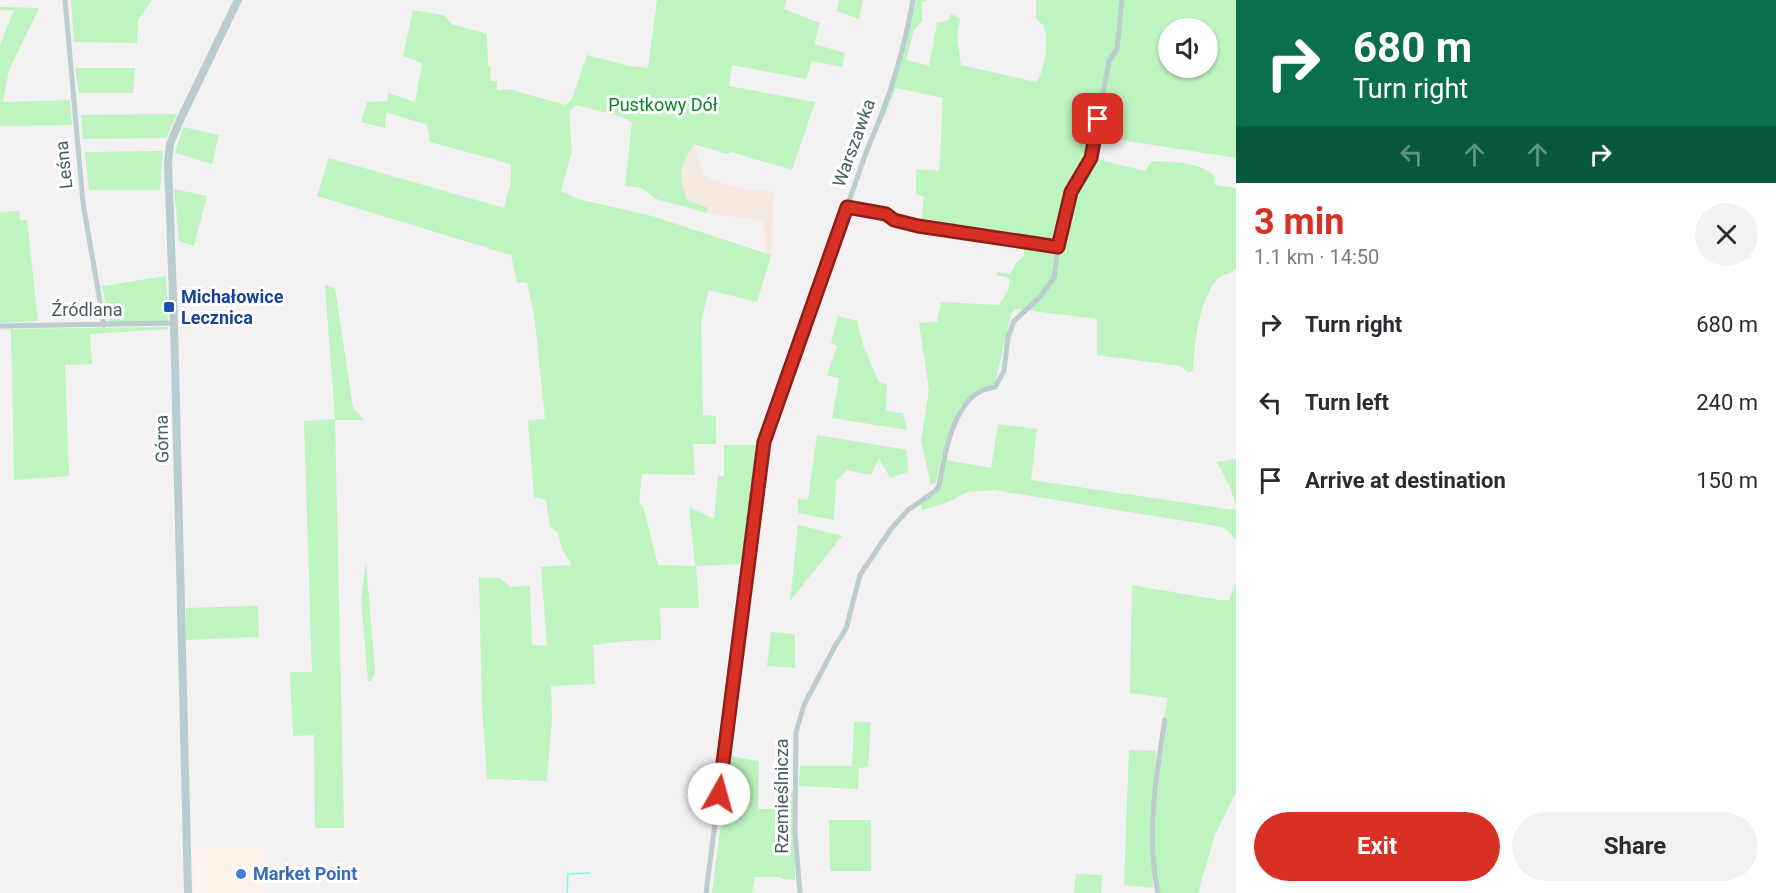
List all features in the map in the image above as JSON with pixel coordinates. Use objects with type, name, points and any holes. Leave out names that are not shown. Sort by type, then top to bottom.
[{"type":"street","name":"Leśna","points":[[65,0],[84,203],[104,325]]},
{"type":"street","name":"Górna","points":[[188,893],[168,163],[170,144],[180,120],[238,0]]},
{"type":"street","name":"Warszawka","points":[[706,893],[761,453],[881,117],[906,37],[913,0]]},
{"type":"street","points":[[847,207],[886,214],[900,222],[1058,247],[1071,192],[1091,158],[1109,61],[1117,49],[1122,0]]},
{"type":"street","name":"Rzemieślnicza","points":[[800,893],[795,832],[796,732],[804,705],[846,629],[860,575],[891,529],[908,510],[939,486],[947,446],[957,419],[963,408],[980,392],[995,387],[1004,371],[1008,337],[1014,321],[1039,298],[1054,278],[1058,247]]},
{"type":"street","name":"Źródlana","points":[[0,326],[174,323]]},
{"type":"street","points":[[1158,893],[1153,843],[1156,773],[1165,720]]},
{"type":"shaded area","points":[[263,846],[264,893],[194,893],[193,849]]},
{"type":"green space","points":[[71,0],[152,0],[138,20],[137,43],[74,42]]},
{"type":"green space","name":"Pustkowy Dół","points":[[657,0],[786,0],[784,9],[820,23],[814,44],[845,53],[842,67],[812,61],[806,79],[732,65],[729,86],[815,102],[792,170],[694,144],[708,208],[707,213],[656,199],[641,188],[625,186],[632,122],[622,117],[576,105],[569,111],[572,151],[561,191],[578,199],[652,216],[771,255],[757,302],[709,290],[701,322],[703,415],[716,416],[716,444],[693,444],[695,475],[642,474],[639,503],[643,506],[658,565],[695,566],[689,507],[714,519],[718,476],[724,476],[724,445],[757,445],[752,505],[744,549],[740,564],[696,566],[699,608],[660,608],[661,640],[593,645],[595,684],[551,686],[552,716],[547,781],[487,779],[482,705],[479,578],[499,578],[511,587],[530,586],[532,645],[547,646],[541,567],[572,565],[562,549],[558,533],[550,527],[546,500],[534,497],[528,420],[545,419],[534,314],[527,283],[517,282],[511,255],[317,196],[329,158],[504,208],[511,181],[511,164],[430,142],[427,125],[386,112],[385,128],[361,122],[367,102],[387,101],[388,93],[415,102],[422,63],[403,56],[413,10],[444,15],[451,24],[487,34],[488,66],[491,67],[490,81],[497,81],[497,90],[509,89],[565,105],[571,101],[587,55],[648,68]]},
{"type":"green space","points":[[839,0],[863,0],[859,19],[837,11]]},
{"type":"green space","points":[[916,0],[928,0],[922,2],[922,21],[914,30],[906,60],[929,66],[937,23],[949,20],[951,14],[960,18],[957,39],[961,65],[1036,82],[1043,65],[1046,35],[1042,24],[1036,19],[1036,0],[1236,0],[1236,158],[1096,136],[1092,158],[1145,171],[1152,161],[1185,163],[1208,171],[1214,176],[1215,185],[1236,188],[1236,269],[1216,280],[1205,301],[1196,335],[1193,370],[1189,373],[1180,366],[1097,355],[1097,319],[1015,309],[1011,314],[995,384],[979,389],[960,406],[942,455],[936,482],[931,485],[921,442],[929,390],[919,323],[937,322],[941,302],[999,305],[1008,291],[1010,279],[997,275],[997,272],[1010,274],[1016,263],[1024,256],[1024,248],[1014,245],[1012,240],[921,225],[924,197],[916,194],[916,169],[939,171],[943,98],[896,88],[880,127],[902,58]]},
{"type":"green space","points":[[0,7],[39,8],[9,70],[3,102],[70,100],[72,125],[0,126],[0,45],[14,10],[0,10]]},
{"type":"green space","points":[[75,68],[135,68],[133,93],[79,93]]},
{"type":"green space","points":[[177,114],[166,138],[83,139],[81,115]]},
{"type":"green space","points":[[183,127],[219,135],[212,164],[175,153]]},
{"type":"green space","points":[[163,151],[160,190],[89,190],[85,152]]},
{"type":"green space","points":[[174,189],[207,196],[194,246],[179,241]]},
{"type":"green space","points":[[19,211],[20,220],[27,220],[38,321],[0,323],[0,212]]},
{"type":"green space","points":[[166,276],[168,321],[109,322],[102,286]]},
{"type":"green space","points":[[325,285],[335,288],[353,408],[364,420],[335,420],[344,828],[315,828],[314,735],[293,736],[290,672],[312,672],[304,421],[335,419]]},
{"type":"green space","points":[[838,316],[857,321],[863,345],[879,382],[887,385],[886,411],[903,413],[907,430],[832,418],[839,378],[827,375],[837,346],[831,343]]},
{"type":"green space","points":[[167,327],[168,329],[90,334],[92,364],[65,365],[69,476],[14,480],[11,330],[0,329]]},
{"type":"green space","points":[[998,424],[1037,429],[1031,480],[1236,509],[1236,540],[1222,527],[994,490],[968,492],[946,503],[922,510],[920,503],[936,492],[946,460],[991,468]]},
{"type":"green space","points":[[817,435],[907,450],[908,472],[890,478],[879,458],[871,475],[847,470],[836,481],[834,520],[798,513],[798,499],[808,500]]},
{"type":"green space","points":[[1236,459],[1236,505],[1217,462]]},
{"type":"green space","points":[[798,525],[842,536],[790,601],[791,593]]},
{"type":"green space","points":[[366,562],[375,672],[371,681],[368,681],[361,599]]},
{"type":"green space","points":[[1236,582],[1236,792],[1215,835],[1198,893],[1160,893],[1155,828],[1158,783],[1168,718],[1164,717],[1168,698],[1130,693],[1132,585],[1229,600]]},
{"type":"green space","points":[[258,606],[259,637],[185,640],[186,608]]},
{"type":"green space","points":[[771,632],[795,634],[795,668],[767,666]]},
{"type":"green space","points":[[854,722],[871,722],[868,767],[859,768],[858,789],[799,786],[800,766],[852,766]]},
{"type":"green space","points":[[1129,750],[1156,751],[1151,846],[1153,888],[1124,885]]},
{"type":"green space","points":[[730,756],[759,761],[758,809],[783,809],[783,799],[790,797],[794,786],[795,880],[781,879],[781,877],[755,877],[752,893],[712,893]]},
{"type":"green space","points":[[829,820],[871,820],[871,871],[830,871]]},
{"type":"green space","points":[[1076,874],[1102,875],[1101,893],[1074,893]]},
{"type":"sand","points":[[694,144],[703,175],[737,188],[774,191],[771,255],[766,253],[764,221],[707,213],[708,208],[687,200],[681,177],[685,159]]},
{"type":"waterway","points":[[567,893],[568,874],[590,873]]},
{"type":"place","name":"Michałowice Lecznica","points":[[169,307]]},
{"type":"place","name":"Market Point","points":[[241,874]]},
{"type":"route","points":[[719,794],[761,453],[847,207],[886,214],[894,220],[918,226],[1058,247],[1071,192],[1091,158],[1098,119]]}]
